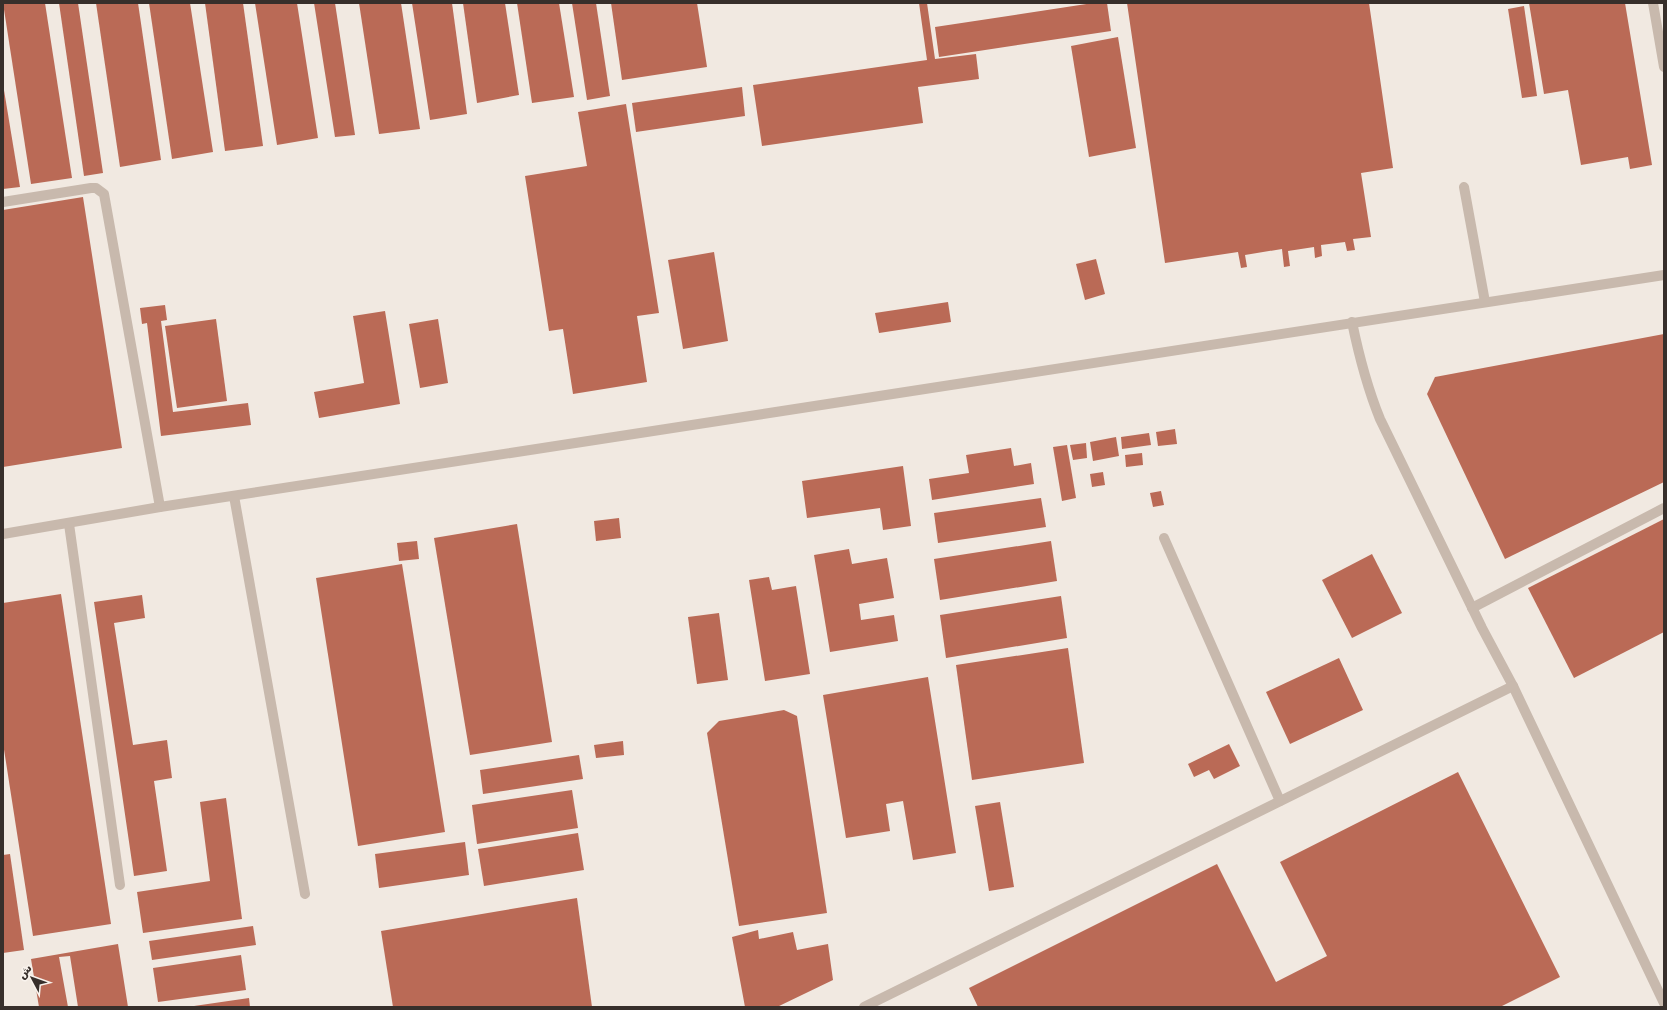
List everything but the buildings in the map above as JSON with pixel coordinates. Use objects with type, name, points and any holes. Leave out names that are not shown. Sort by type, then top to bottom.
[{"type":"street","points":[[1653,3],[1664,67]]},
{"type":"street","points":[[1464,187],[1485,302]]},
{"type":"street","points":[[3,202],[91,188],[96,188],[104,194],[160,507]]},
{"type":"street","points":[[3,534],[69,524],[160,507],[1664,275]]},
{"type":"street","points":[[1352,322],[1359,356],[1369,391],[1380,419],[1472,608],[1514,686],[1664,1003]]},
{"type":"street","points":[[234,496],[305,894]]},
{"type":"street","points":[[1472,608],[1664,508]]},
{"type":"street","points":[[69,524],[120,885]]},
{"type":"street","points":[[1164,538],[1280,801]]},
{"type":"street","points":[[864,1007],[1514,686]]}]
